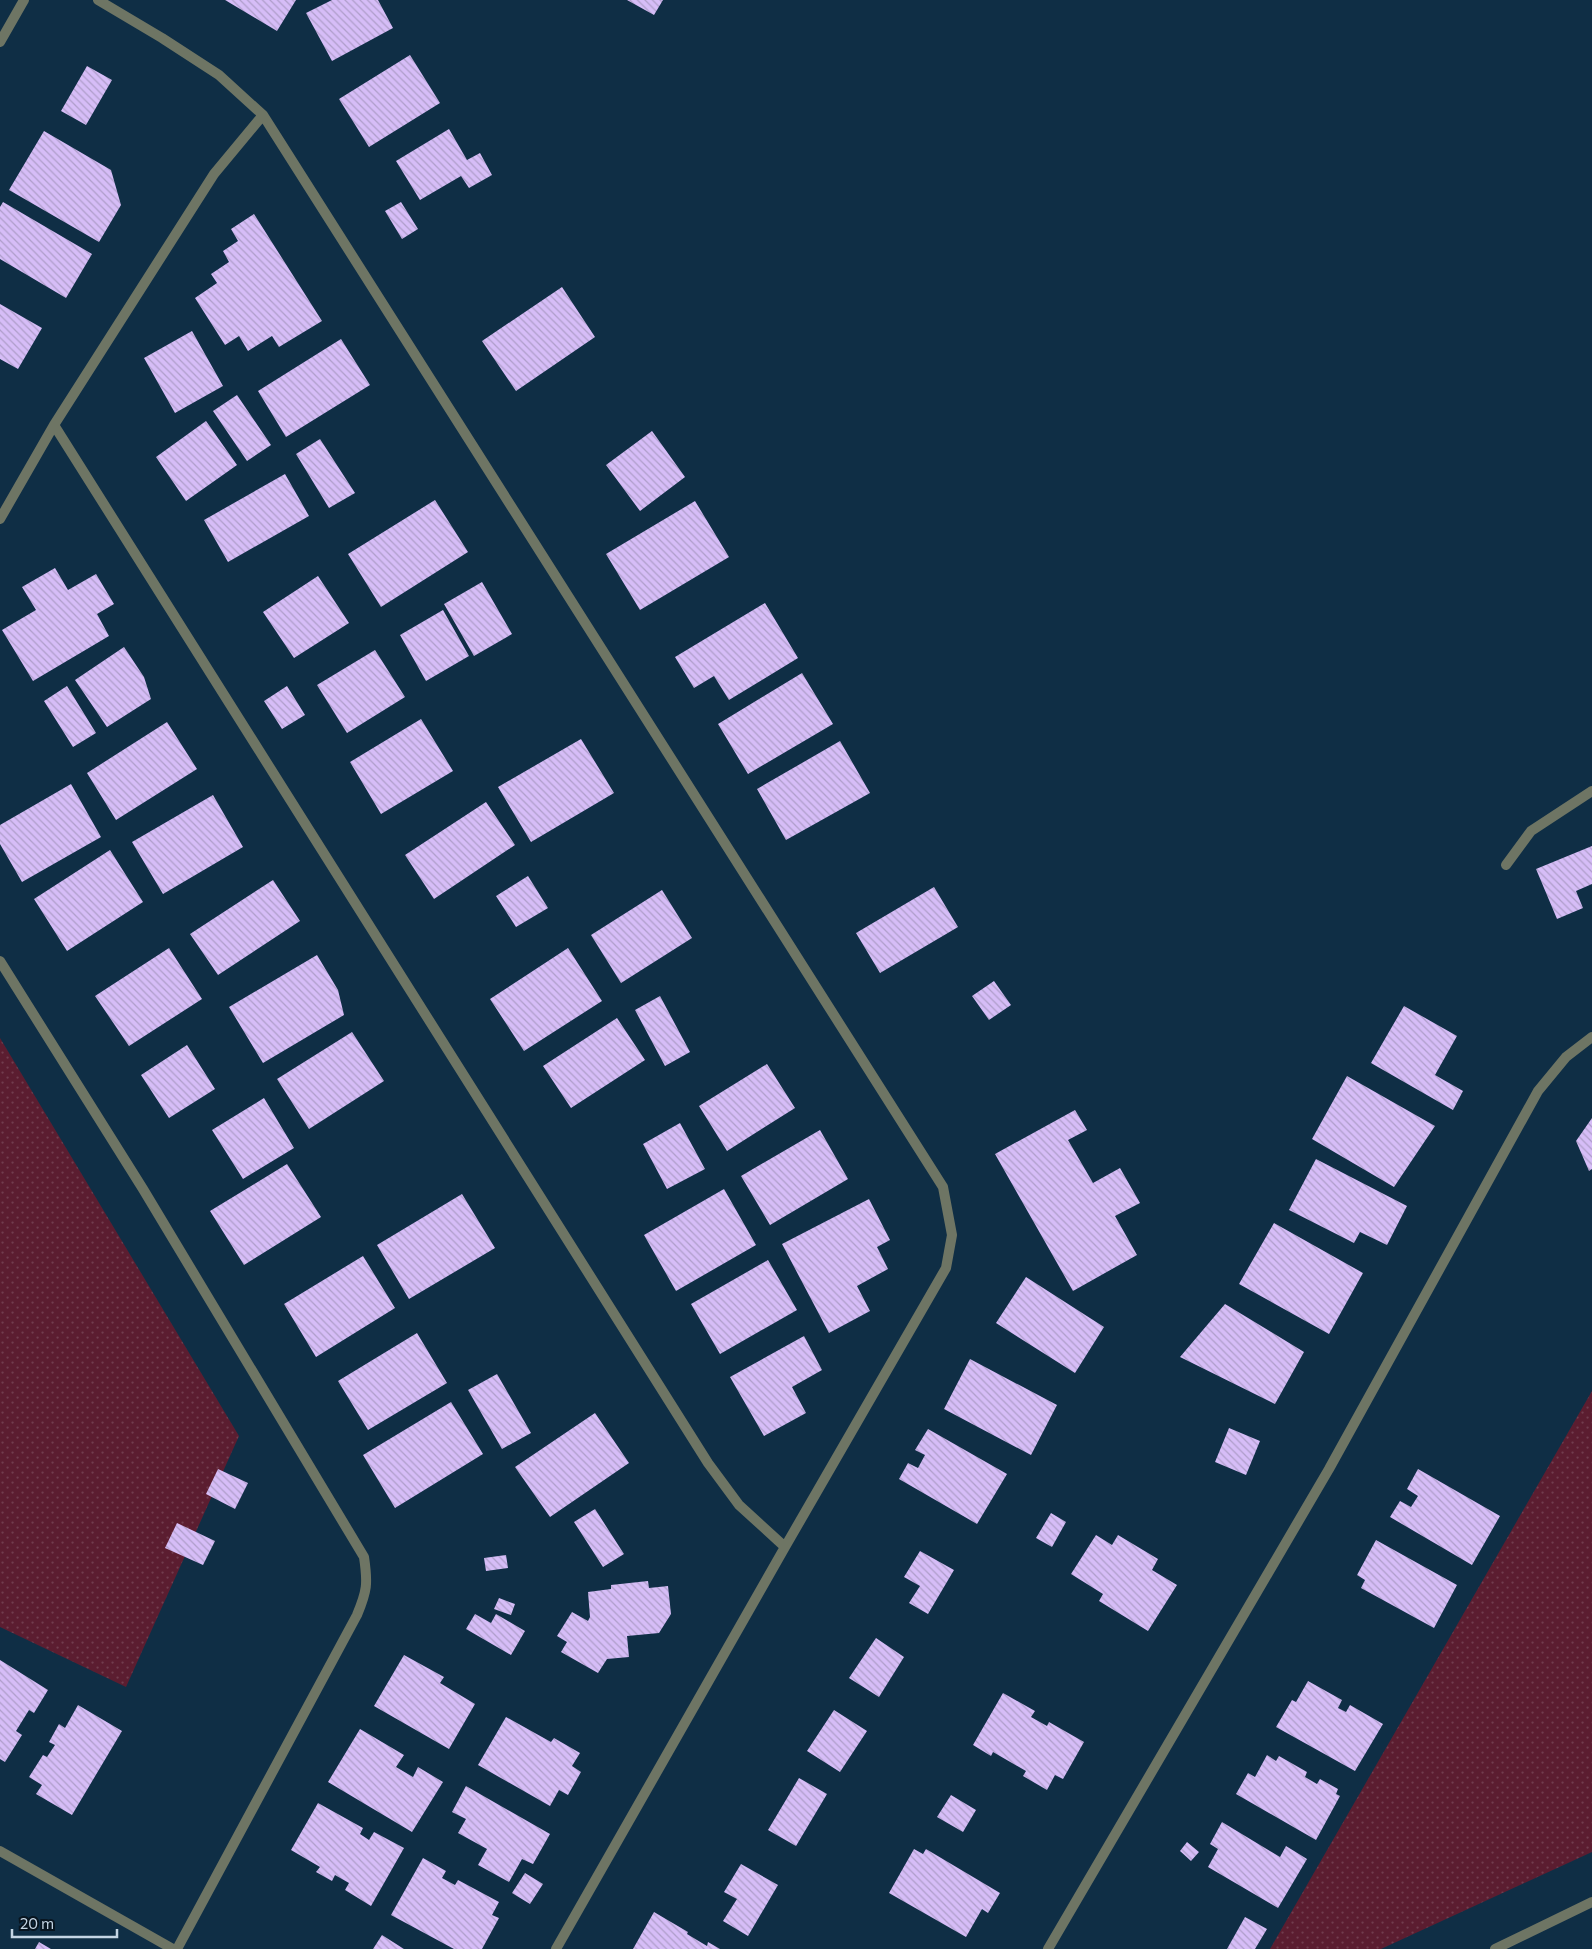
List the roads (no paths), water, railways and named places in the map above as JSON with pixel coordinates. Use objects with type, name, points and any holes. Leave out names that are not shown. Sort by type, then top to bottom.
[{"type":"street","points":[[0,42],[24,0]]},
{"type":"street","points":[[98,0],[219,75],[263,115],[942,1187],[952,1235],[946,1268],[556,1949]]},
{"type":"street","points":[[0,519],[54,424],[214,174],[263,115]]},
{"type":"street","points":[[54,424],[708,1463],[739,1505],[785,1547]]},
{"type":"street","points":[[1506,864],[1531,831],[1592,791]]},
{"type":"street","points":[[0,961],[143,1189],[364,1557],[367,1575],[366,1593],[357,1616],[175,1949],[0,1851]]},
{"type":"street","points":[[1048,1949],[1329,1469],[1538,1091],[1566,1057],[1592,1037]]},
{"type":"street","points":[[1495,1949],[1592,1902]]}]
